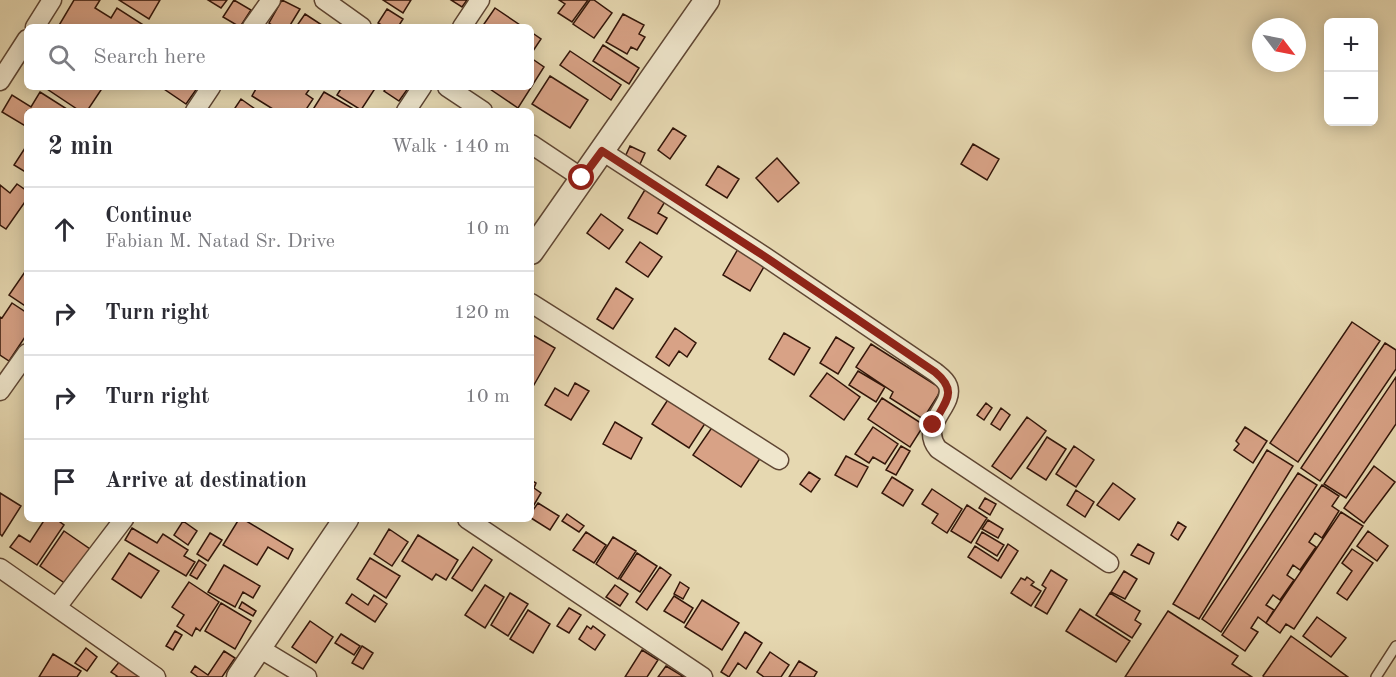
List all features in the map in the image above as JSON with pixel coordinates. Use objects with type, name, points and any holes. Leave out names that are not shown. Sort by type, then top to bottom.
[{"type":"street","points":[[37,24],[52,0]]},
{"type":"street","points":[[254,24],[271,0]]},
{"type":"street","points":[[324,0],[358,24]]},
{"type":"street","points":[[464,24],[480,0]]},
{"type":"street","points":[[534,248],[706,0]]},
{"type":"street","points":[[0,81],[24,44]]},
{"type":"street","points":[[197,108],[209,90]]},
{"type":"street","points":[[408,108],[420,90]]},
{"type":"street","points":[[452,90],[478,108]]},
{"type":"street","points":[[534,146],[582,178]]},
{"type":"street","points":[[602,151],[764,256],[935,372],[947,384],[949,393],[933,425],[932,438],[938,449],[1109,563]]},
{"type":"street","points":[[534,305],[779,460]]},
{"type":"street","points":[[0,391],[24,357]]},
{"type":"street","points":[[57,607],[122,522]]},
{"type":"street","points":[[239,677],[344,522]]},
{"type":"street","points":[[471,522],[703,677]]},
{"type":"street","points":[[0,568],[156,677]]},
{"type":"street","points":[[259,648],[307,677]]},
{"type":"lane","points":[[1376,677],[1396,646]]},
{"type":"building","points":[[74,0],[100,0],[95,8],[111,18],[117,8],[142,24],[60,24]]},
{"type":"building","points":[[119,0],[160,0],[149,19]]},
{"type":"building","points":[[208,0],[227,0],[221,8]]},
{"type":"building","points":[[234,0],[251,10],[242,24],[235,24],[223,17]]},
{"type":"building","points":[[282,0],[300,9],[291,24],[269,23]]},
{"type":"building","points":[[383,0],[411,0],[403,13]]},
{"type":"building","points":[[451,0],[467,0],[462,7]]},
{"type":"building","points":[[559,0],[588,0],[572,22],[558,13],[565,4]]},
{"type":"building","points":[[590,0],[594,0],[612,13],[594,38],[573,24]]},
{"type":"building","points":[[495,8],[519,24],[484,24]]},
{"type":"building","points":[[387,9],[403,19],[400,24],[378,23]]},
{"type":"building","points":[[305,14],[320,24],[298,24]]},
{"type":"building","points":[[623,14],[644,25],[639,34],[645,37],[637,50],[631,47],[627,54],[606,42]]},
{"type":"building","points":[[534,34],[541,39],[534,50]]},
{"type":"building","points":[[603,45],[639,68],[629,84],[593,61]]},
{"type":"building","points":[[570,51],[621,85],[611,100],[560,65]]},
{"type":"building","points":[[534,60],[544,67],[534,83]]},
{"type":"building","points":[[550,76],[588,100],[570,128],[532,104]]},
{"type":"building","points":[[48,90],[101,90],[89,108],[76,108]]},
{"type":"building","points":[[165,90],[196,90],[186,104]]},
{"type":"building","points":[[255,90],[309,90],[306,94],[313,99],[307,108],[271,108],[252,96]]},
{"type":"building","points":[[340,90],[374,90],[362,108],[358,108],[337,95]]},
{"type":"building","points":[[385,90],[407,90],[399,101]]},
{"type":"building","points":[[491,90],[529,90],[518,108]]},
{"type":"building","points":[[40,92],[65,108],[24,108],[24,125],[2,112],[12,95],[31,107]]},
{"type":"building","points":[[324,92],[352,108],[314,108]]},
{"type":"building","points":[[241,99],[254,108],[235,108]]},
{"type":"building","points":[[673,128],[686,136],[670,159],[658,150]]},
{"type":"building","points":[[973,144],[999,159],[987,180],[961,164]]},
{"type":"building","points":[[630,146],[645,153],[640,164],[625,157]]},
{"type":"building","points":[[24,150],[24,171],[14,165]]},
{"type":"building","points":[[777,158],[799,183],[778,202],[756,178]]},
{"type":"building","points":[[718,166],[739,179],[727,198],[706,185]]},
{"type":"building","points":[[17,184],[24,189],[24,203],[6,229],[0,225],[0,185],[10,193]]},
{"type":"building","points":[[646,188],[666,200],[658,213],[667,218],[657,234],[628,218]]},
{"type":"building","points":[[601,214],[623,230],[609,249],[587,233]]},
{"type":"building","points":[[640,242],[662,257],[648,277],[626,262]]},
{"type":"building","points":[[738,249],[765,265],[750,291],[723,275]]},
{"type":"building","points":[[24,273],[24,305],[9,295]]},
{"type":"building","points":[[616,288],[633,299],[613,329],[597,319]]},
{"type":"building","points":[[12,303],[24,311],[24,338],[9,361],[0,355],[0,317],[2,318]]},
{"type":"building","points":[[1352,322],[1380,341],[1298,462],[1270,443]]},
{"type":"building","points":[[675,328],[696,343],[687,357],[679,351],[669,366],[656,357]]},
{"type":"building","points":[[784,333],[810,348],[794,375],[769,359]]},
{"type":"building","points":[[534,336],[555,348],[534,385]]},
{"type":"building","points":[[836,337],[854,348],[838,374],[820,363]]},
{"type":"building","points":[[1385,343],[1396,350],[1396,369],[1320,481],[1301,468]]},
{"type":"building","points":[[871,344],[942,389],[923,419],[890,398],[893,392],[856,367]]},
{"type":"building","points":[[858,371],[885,387],[876,402],[849,385]]},
{"type":"building","points":[[827,373],[860,397],[844,420],[810,396]]},
{"type":"building","points":[[1396,377],[1396,424],[1346,498],[1324,484]]},
{"type":"building","points":[[575,383],[589,391],[571,420],[545,405],[555,388],[568,396]]},
{"type":"building","points":[[669,398],[706,422],[689,448],[652,424]]},
{"type":"building","points":[[882,398],[924,425],[910,447],[868,419]]},
{"type":"building","points":[[986,403],[992,408],[984,420],[977,415]]},
{"type":"building","points":[[1001,408],[1010,415],[1000,430],[991,424]]},
{"type":"building","points":[[1027,417],[1046,431],[1011,479],[992,466]]},
{"type":"building","points":[[615,422],[642,438],[631,459],[603,444]]},
{"type":"building","points":[[713,426],[761,457],[741,487],[693,455]]},
{"type":"building","points":[[873,427],[898,444],[885,464],[873,457],[869,463],[855,454]]},
{"type":"building","points":[[1245,427],[1267,441],[1253,463],[1234,450],[1239,444],[1236,441]]},
{"type":"building","points":[[1047,437],[1066,449],[1046,480],[1027,468]]},
{"type":"building","points":[[901,446],[910,451],[896,475],[886,470]]},
{"type":"building","points":[[1074,446],[1094,460],[1076,487],[1056,474]]},
{"type":"building","points":[[1267,450],[1293,466],[1199,619],[1173,604]]},
{"type":"building","points":[[846,456],[868,467],[857,487],[835,475]]},
{"type":"building","points":[[1374,466],[1395,482],[1364,523],[1344,508]]},
{"type":"building","points":[[809,472],[820,479],[811,492],[800,484]]},
{"type":"building","points":[[1298,473],[1317,485],[1221,632],[1202,619]]},
{"type":"building","points":[[892,477],[913,490],[903,506],[882,493]]},
{"type":"building","points":[[1113,483],[1135,499],[1119,520],[1097,505]]},
{"type":"building","points":[[1322,485],[1339,496],[1332,506],[1339,511],[1322,538],[1315,533],[1309,542],[1316,547],[1300,570],[1293,565],[1287,575],[1294,580],[1280,600],[1273,595],[1266,605],[1274,610],[1266,623],[1258,617],[1251,628],[1258,632],[1245,651],[1222,635]]},
{"type":"building","points":[[534,488],[541,493],[534,505]]},
{"type":"building","points":[[932,489],[962,509],[947,533],[932,523],[938,514],[922,504]]},
{"type":"building","points":[[1076,490],[1094,502],[1085,517],[1067,505]]},
{"type":"building","points":[[0,493],[21,506],[2,536],[0,534]]},
{"type":"building","points":[[985,498],[996,504],[990,515],[979,508]]},
{"type":"building","points":[[538,503],[559,516],[550,530],[534,520],[534,509]]},
{"type":"building","points":[[967,505],[987,518],[971,543],[951,531]]},
{"type":"building","points":[[1341,512],[1363,526],[1294,629],[1286,624],[1280,633],[1266,623]]},
{"type":"building","points":[[567,514],[584,526],[579,532],[562,521]]},
{"type":"building","points":[[988,520],[1003,529],[998,538],[982,529]]},
{"type":"building","points":[[43,522],[60,522],[64,525],[37,565],[10,547],[19,535],[30,542]]},
{"type":"building","points":[[182,522],[197,531],[188,545],[174,535]]},
{"type":"building","points":[[237,522],[248,522],[293,549],[288,559],[268,547],[257,565],[223,545]]},
{"type":"building","points":[[1178,522],[1186,527],[1178,540],[1171,535]]},
{"type":"building","points":[[132,528],[157,543],[163,534],[188,550],[184,556],[195,562],[186,576],[125,540]]},
{"type":"building","points":[[389,529],[408,542],[392,566],[374,554]]},
{"type":"building","points":[[64,531],[90,549],[66,584],[40,566]]},
{"type":"building","points":[[1368,531],[1388,546],[1377,561],[1357,546]]},
{"type":"building","points":[[586,532],[606,545],[594,563],[573,550]]},
{"type":"building","points":[[982,532],[1004,545],[997,556],[976,543]]},
{"type":"building","points":[[210,533],[222,540],[208,561],[197,554]]},
{"type":"building","points":[[418,535],[458,560],[446,580],[436,574],[432,580],[402,561]]},
{"type":"building","points":[[613,537],[636,551],[618,579],[596,564]]},
{"type":"building","points":[[1008,544],[1018,551],[1001,578],[968,557],[975,546],[998,561]]},
{"type":"building","points":[[1138,544],[1154,553],[1149,564],[1131,555]]},
{"type":"building","points":[[473,547],[492,560],[472,591],[452,578]]},
{"type":"building","points":[[1352,549],[1373,563],[1347,600],[1337,593],[1352,571],[1342,563]]},
{"type":"building","points":[[129,553],[159,571],[141,598],[112,579]]},
{"type":"building","points":[[637,553],[657,566],[640,592],[620,579]]},
{"type":"building","points":[[370,558],[400,576],[386,598],[357,579]]},
{"type":"building","points":[[199,560],[206,565],[197,579],[190,575]]},
{"type":"building","points":[[224,565],[260,586],[253,598],[243,592],[235,607],[208,592]]},
{"type":"building","points":[[660,567],[671,575],[647,610],[636,602]]},
{"type":"building","points":[[1051,570],[1067,580],[1047,614],[1035,607],[1046,588],[1042,585]]},
{"type":"building","points":[[1124,571],[1137,579],[1125,599],[1111,592]]},
{"type":"building","points":[[1027,577],[1034,582],[1031,585],[1041,591],[1031,606],[1011,593],[1021,578],[1025,580]]},
{"type":"building","points":[[189,582],[219,602],[200,631],[196,628],[192,636],[177,626],[184,615],[172,607]]},
{"type":"building","points":[[680,582],[689,588],[683,599],[674,594]]},
{"type":"building","points":[[485,585],[504,597],[485,628],[465,615]]},
{"type":"building","points":[[615,585],[628,594],[620,606],[606,597]]},
{"type":"building","points":[[510,593],[528,604],[508,636],[491,625]]},
{"type":"building","points":[[1110,593],[1140,611],[1135,620],[1141,624],[1132,638],[1096,615]]},
{"type":"building","points":[[352,594],[368,605],[374,595],[387,604],[375,622],[346,603]]},
{"type":"building","points":[[674,596],[693,608],[684,623],[664,611]]},
{"type":"building","points":[[702,600],[739,623],[722,650],[685,627]]},
{"type":"building","points":[[242,602],[256,611],[253,616],[239,608]]},
{"type":"building","points":[[221,603],[251,621],[235,649],[205,631]]},
{"type":"building","points":[[569,608],[581,615],[569,633],[557,626]]},
{"type":"building","points":[[1080,609],[1130,641],[1116,662],[1066,631]]},
{"type":"building","points":[[528,610],[550,624],[533,653],[510,639]]},
{"type":"building","points":[[1168,611],[1238,656],[1232,664],[1252,677],[1125,677]]},
{"type":"building","points":[[1317,617],[1346,638],[1331,657],[1303,636]]},
{"type":"building","points":[[310,621],[333,637],[316,663],[292,647]]},
{"type":"building","points":[[587,626],[591,629],[593,626],[605,635],[595,650],[579,639]]},
{"type":"building","points":[[175,631],[182,635],[173,650],[166,646]]},
{"type":"building","points":[[745,632],[762,643],[746,669],[738,663],[729,677],[721,672]]},
{"type":"building","points":[[341,634],[360,646],[354,655],[335,643]]},
{"type":"building","points":[[1291,636],[1348,677],[1264,677]]},
{"type":"building","points":[[362,646],[373,653],[363,669],[352,663]]},
{"type":"building","points":[[86,648],[97,657],[87,671],[75,663]]},
{"type":"building","points":[[642,650],[658,660],[647,677],[625,677]]},
{"type":"building","points":[[224,651],[235,658],[222,677],[198,677],[191,672],[195,666],[208,675]]},
{"type":"building","points":[[770,652],[789,665],[781,677],[764,677],[757,672]]},
{"type":"building","points":[[53,654],[81,671],[77,677],[39,677]]},
{"type":"building","points":[[120,661],[141,677],[116,677],[111,672]]},
{"type":"building","points":[[799,661],[817,672],[814,677],[789,677]]},
{"type":"building","points":[[666,666],[684,677],[658,677]]},
{"type":"route","points":[[582,178],[602,151],[764,256],[935,372],[947,384],[949,393],[933,425]]}]
